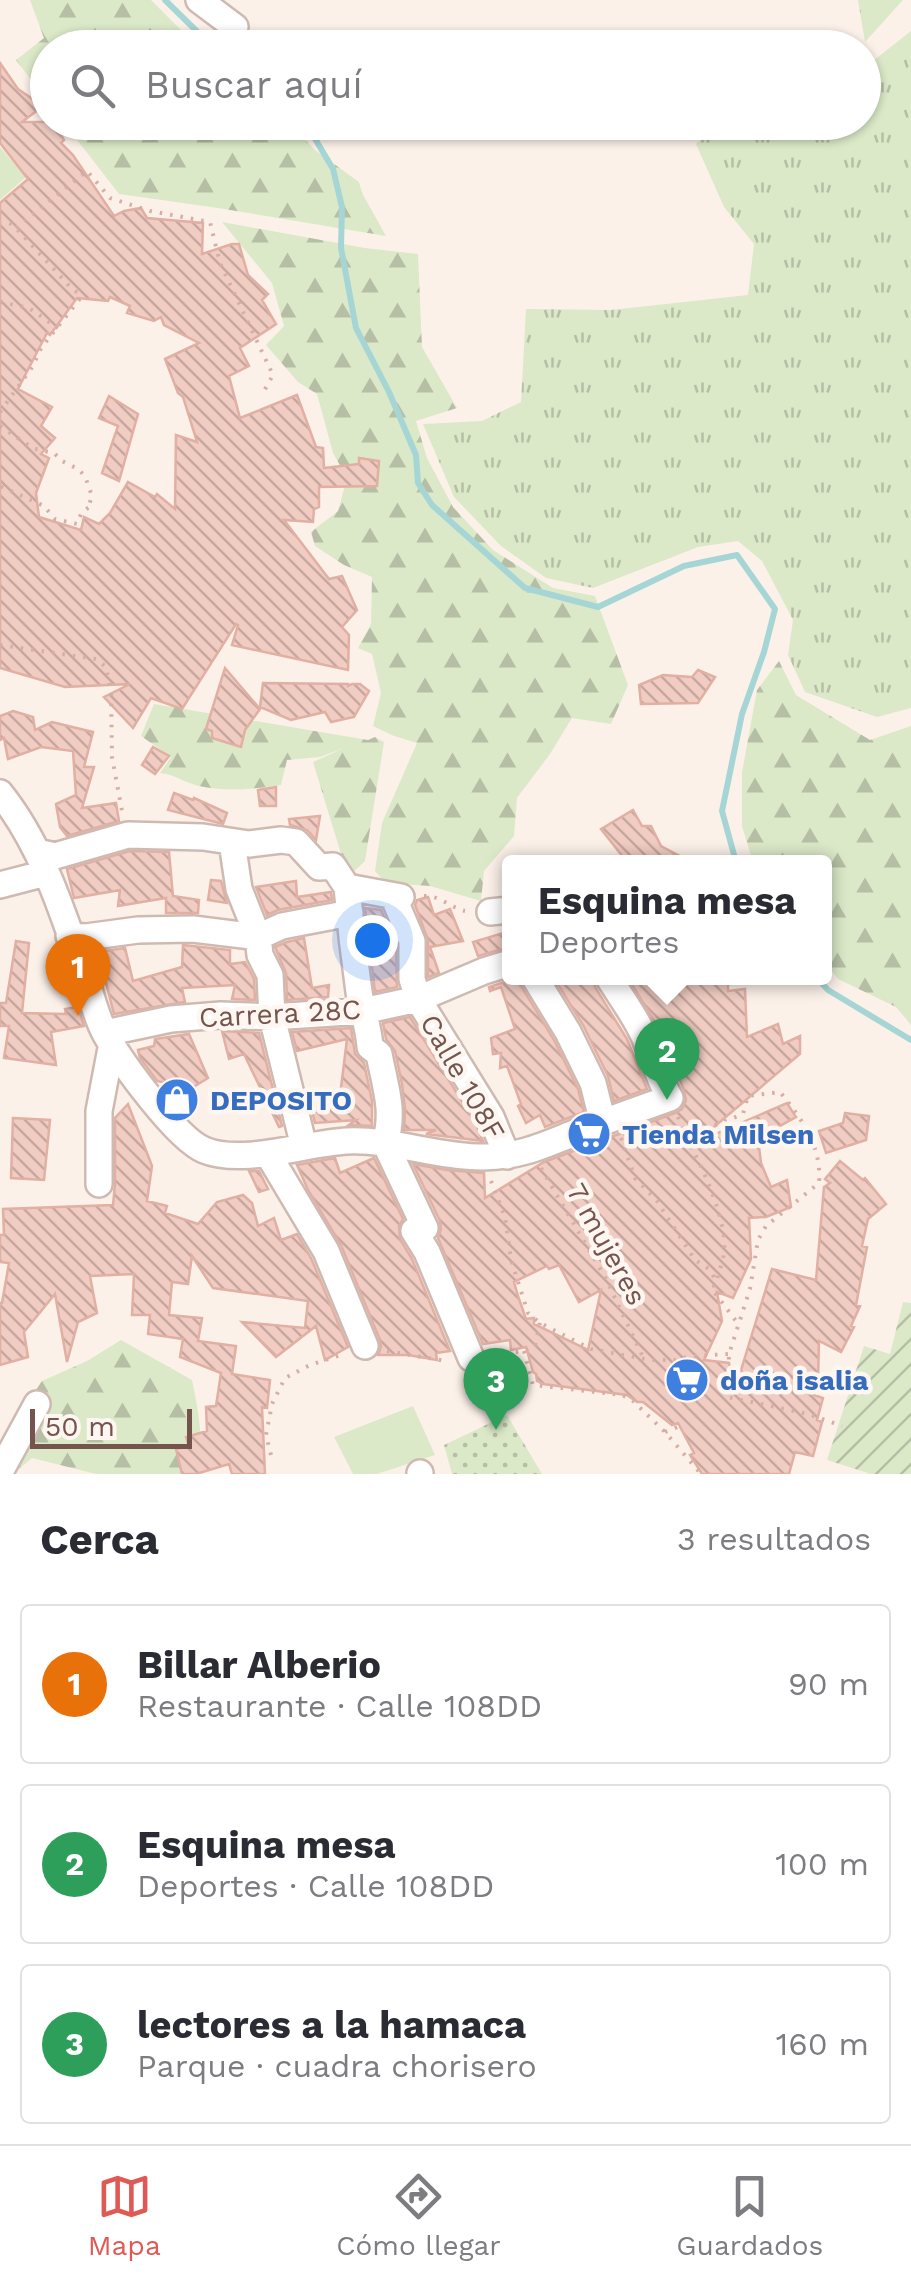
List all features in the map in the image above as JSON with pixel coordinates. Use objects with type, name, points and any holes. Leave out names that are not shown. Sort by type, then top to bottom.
[{"type":"street","points":[[199,0],[235,27]]},
{"type":"street","points":[[0,793],[13,809],[41,862],[108,1038],[166,1116],[202,1149],[222,1154],[268,1154],[345,1141],[385,1143],[453,1156],[508,1155],[670,1098],[659,1080],[642,1031],[613,985]]},
{"type":"street","points":[[0,885],[55,856],[128,835],[202,837],[249,844],[296,842],[320,867],[333,866],[349,900],[370,1047],[379,1054],[389,1101],[390,1126],[385,1143],[425,1228],[414,1231],[427,1252],[471,1358]]},
{"type":"street","points":[[232,842],[239,888],[270,974],[272,1017],[304,1148]]},
{"type":"street","points":[[69,936],[192,929],[258,938],[349,900],[400,897]]},
{"type":"street","points":[[400,897],[396,903],[412,941],[412,978],[418,999]]},
{"type":"street","name":"Carrera 28C","points":[[108,1038],[171,1018],[363,1011],[418,999],[502,965]]},
{"type":"street","points":[[539,985],[568,1032],[610,1120]]},
{"type":"street","name":"Calle 108F","points":[[418,999],[491,1116],[508,1155]]},
{"type":"street","points":[[99,1184],[99,1111],[108,1038]]},
{"type":"street","points":[[268,1154],[326,1251],[365,1346]]},
{"type":"street","points":[[0,1472],[37,1404]]},
{"type":"path","points":[[16,228],[87,171],[110,198],[160,214],[210,222],[220,263],[273,375],[264,391]]},
{"type":"path","points":[[0,412],[80,294],[6,220]]},
{"type":"path","points":[[0,302],[28,308],[58,328]]},
{"type":"path","points":[[0,426],[25,444],[54,453],[78,469],[85,476],[91,506],[82,512],[78,524],[54,519],[44,506],[0,486]]},
{"type":"path","points":[[0,646],[96,659],[106,667],[112,757],[128,835]]},
{"type":"path","points":[[400,897],[428,895],[478,914],[500,911]]},
{"type":"path","points":[[686,1137],[743,1114],[748,1096],[780,1092],[801,1118],[820,1163],[819,1182],[766,1226],[758,1240],[750,1289],[729,1354],[728,1398],[808,1414],[842,1426]]},
{"type":"path","points":[[670,1098],[715,1202],[724,1252],[714,1292]]},
{"type":"path","points":[[610,1120],[635,1178],[658,1202],[695,1260],[710,1269],[714,1292],[739,1325]]},
{"type":"path","points":[[508,1155],[505,1217],[512,1260],[528,1313],[591,1349],[650,1360],[729,1354]]},
{"type":"path","name":"7 mujeres","points":[[508,1155],[580,1238],[643,1357]]},
{"type":"path","points":[[271,1454],[266,1436],[272,1404],[285,1378],[365,1346],[436,1361],[524,1351],[534,1346],[539,1322]]},
{"type":"path","points":[[524,1351],[532,1386],[622,1395],[632,1400],[701,1474]]},
{"type":"path","points":[[664,1432],[680,1426]]},
{"type":"green space","points":[[30,0],[151,0],[181,30],[41,30]]},
{"type":"green space","points":[[858,0],[903,0],[876,30],[863,30]]},
{"type":"green space","points":[[911,31],[911,708],[877,717],[805,692],[788,655],[793,620],[762,561],[738,541],[698,547],[593,588],[546,578],[501,546],[454,497],[423,424],[482,421],[521,402],[526,309],[611,310],[748,295],[754,244],[724,207],[696,144],[701,140],[881,140],[881,55]]},
{"type":"green space","points":[[30,49],[30,79],[16,60]]},
{"type":"green space","points":[[77,140],[306,140],[359,182],[386,236],[218,208],[119,194]]},
{"type":"green space","points":[[0,147],[26,177],[0,200]]},
{"type":"green space","points":[[222,222],[418,254],[422,347],[457,408],[416,421],[427,458],[453,507],[493,550],[553,588],[595,596],[628,685],[611,724],[572,718],[517,798],[514,836],[484,871],[481,901],[430,886],[386,883],[375,871],[382,823],[417,743],[373,726],[381,693],[372,654],[358,648],[371,624],[372,577],[315,546],[311,532],[338,511],[347,478],[333,453],[317,394],[298,382],[266,345],[284,326],[272,283]]},
{"type":"green space","points":[[779,661],[796,695],[870,740],[911,726],[911,1025],[896,1007],[838,979],[832,971],[832,855],[751,855],[742,826],[742,772],[757,690]]},
{"type":"green space","points":[[154,704],[368,740],[375,737],[384,742],[365,861],[348,877],[313,762],[344,748],[320,757],[287,760],[281,785],[240,789],[199,786],[160,773],[171,757],[141,736]]},
{"type":"green space","points":[[903,1302],[911,1303],[911,1474],[871,1474],[827,1460],[864,1346],[890,1354]]},
{"type":"green space","points":[[121,1340],[192,1380],[200,1440],[195,1474],[96,1474],[32,1458],[13,1474],[0,1474],[0,1443],[42,1381]]},
{"type":"green space","points":[[413,1406],[435,1455],[377,1474],[353,1474],[334,1437]]},
{"type":"green space","points":[[507,1415],[542,1474],[452,1474],[444,1445]]},
{"type":"building","points":[[0,63],[18,89],[30,97],[30,116],[22,122],[30,122],[30,140],[64,140],[61,143],[114,216],[141,208],[147,218],[203,223],[202,254],[239,244],[248,275],[268,294],[262,300],[276,324],[240,348],[249,366],[229,376],[240,418],[297,395],[316,447],[323,448],[324,468],[359,464],[359,458],[379,461],[377,486],[319,487],[319,507],[314,509],[313,522],[284,520],[329,579],[342,576],[357,610],[342,627],[349,635],[348,670],[232,645],[236,624],[182,709],[151,698],[133,728],[104,697],[130,684],[65,687],[0,668],[0,203],[28,179],[0,143]],"holes":[[[110,297],[130,306],[127,313],[154,321],[161,317],[164,325],[199,343],[165,359],[183,397],[197,442],[176,435],[175,509],[157,494],[155,497],[128,482],[99,524],[84,517],[81,530],[39,517],[36,493],[49,458],[41,454],[55,438],[41,426],[52,407],[18,389],[47,333],[50,335],[77,298],[108,301]]]},
{"type":"building","points":[[109,396],[138,414],[119,481],[102,473],[118,426],[99,418]]},
{"type":"building","points":[[225,668],[260,709],[245,730],[241,747],[212,738],[212,731],[206,729]]},
{"type":"building","points":[[698,670],[715,677],[698,703],[641,704],[639,685],[663,675],[692,677]]},
{"type":"building","points":[[263,683],[360,684],[369,691],[354,717],[331,722],[325,712],[291,720],[260,707]]},
{"type":"building","points":[[13,711],[33,717],[35,730],[52,722],[93,732],[84,767],[94,767],[82,808],[116,803],[119,821],[67,836],[60,827],[56,804],[76,795],[73,751],[41,747],[8,759],[4,738],[0,740],[0,716]]},
{"type":"building","points":[[153,747],[169,756],[155,774],[142,765]]},
{"type":"building","points":[[276,787],[276,806],[260,806],[258,790]]},
{"type":"building","points":[[174,793],[227,813],[223,824],[168,810]]},
{"type":"building","points":[[633,810],[642,826],[651,826],[661,846],[678,855],[621,855],[601,829]]},
{"type":"building","points":[[320,816],[316,840],[307,830],[290,825],[289,819]]},
{"type":"building","points":[[130,851],[169,852],[173,896],[199,900],[198,913],[166,913],[166,898],[118,906],[120,890],[74,898],[67,869]]},
{"type":"building","points":[[211,880],[221,881],[227,903],[208,900]]},
{"type":"building","points":[[296,881],[297,897],[331,892],[332,900],[267,915],[256,887]]},
{"type":"building","points":[[428,897],[434,915],[450,909],[463,941],[430,947],[439,973],[428,977],[428,940],[415,905],[417,900]]},
{"type":"building","points":[[365,908],[381,910],[396,944],[397,987],[375,992]]},
{"type":"building","points":[[502,933],[502,949],[478,956],[473,942]]},
{"type":"building","points":[[304,938],[312,988],[329,985],[328,997],[287,1000],[286,973],[275,947]]},
{"type":"building","points":[[16,941],[29,943],[22,1013],[66,1014],[65,1009],[78,1007],[84,1026],[51,1032],[56,1065],[4,1058],[9,1026],[0,1026],[0,1003],[6,1003]]},
{"type":"building","points":[[183,945],[230,950],[230,964],[245,962],[254,979],[255,1000],[232,999],[235,985],[182,988],[185,1002],[114,1014],[98,952],[125,948],[133,981],[182,967]]},
{"type":"building","points":[[502,983],[521,985],[554,1040],[578,1089],[584,1112],[545,1127],[540,1115],[526,1123],[507,1066],[500,1068],[501,1053],[493,1054],[491,1038],[515,1029],[501,987],[490,991],[489,987]]},
{"type":"building","points":[[558,985],[595,985],[627,1039],[647,1089],[614,1101],[608,1076]]},
{"type":"building","points":[[632,985],[728,985],[728,991],[745,989],[747,1037],[778,1024],[783,1044],[800,1036],[800,1054],[695,1143],[787,1103],[796,1117],[758,1138],[761,1163],[771,1187],[787,1180],[791,1207],[766,1217],[749,1218],[751,1259],[733,1298],[717,1292],[722,1321],[704,1360],[729,1363],[734,1393],[772,1269],[816,1280],[824,1187],[830,1183],[825,1179],[840,1161],[865,1178],[886,1204],[868,1219],[856,1305],[860,1306],[851,1326],[854,1327],[841,1352],[819,1341],[814,1395],[823,1398],[817,1420],[822,1422],[813,1456],[795,1452],[789,1474],[702,1474],[678,1423],[672,1425],[643,1402],[627,1395],[543,1384],[537,1381],[526,1347],[511,1350],[510,1340],[483,1344],[438,1238],[440,1221],[413,1164],[484,1173],[485,1198],[544,1162],[675,1113],[686,1100],[657,1025]],"holes":[[[559,1265],[579,1302],[601,1290],[588,1350],[534,1324],[534,1318],[526,1319],[514,1282],[547,1266],[549,1269]]]},
{"type":"building","points":[[410,1017],[483,1141],[426,1134],[436,1130],[404,1130],[402,1084],[395,1051],[386,1039],[383,1023]]},
{"type":"building","points":[[351,1028],[355,1054],[364,1063],[372,1101],[372,1126],[349,1125],[356,1120],[315,1123],[310,1103],[340,1096],[347,1039],[297,1051],[292,1032]]},
{"type":"building","points":[[222,1031],[259,1033],[282,1126],[279,1127],[244,1054],[229,1059]]},
{"type":"building","points":[[189,1034],[208,1078],[177,1097],[171,1084],[157,1081],[138,1050],[154,1046],[155,1039]]},
{"type":"building","points":[[128,1104],[152,1166],[147,1201],[167,1206],[165,1213],[198,1224],[217,1202],[243,1195],[252,1203],[258,1226],[274,1218],[281,1240],[297,1234],[348,1347],[325,1360],[316,1326],[276,1357],[242,1322],[305,1328],[308,1301],[213,1288],[192,1256],[188,1284],[172,1282],[169,1315],[202,1318],[198,1341],[236,1346],[232,1374],[270,1380],[267,1408],[262,1407],[265,1474],[232,1474],[229,1464],[182,1474],[176,1449],[189,1446],[186,1437],[207,1431],[206,1407],[216,1406],[221,1373],[180,1357],[183,1339],[148,1334],[150,1315],[132,1315],[134,1274],[90,1276],[97,1313],[78,1322],[67,1362],[55,1294],[24,1332],[28,1357],[0,1365],[0,1303],[9,1263],[0,1262],[3,1209],[113,1205],[115,1118]]},
{"type":"building","points":[[845,1113],[869,1116],[866,1140],[826,1153],[819,1131],[843,1123]]},
{"type":"building","points":[[13,1118],[50,1120],[44,1180],[11,1178]]},
{"type":"building","points":[[335,1158],[340,1173],[374,1158],[403,1219],[400,1239],[450,1351],[436,1353],[437,1360],[378,1355],[380,1340],[341,1245],[297,1165]]},
{"type":"building","points":[[249,1171],[259,1171],[268,1189],[259,1192]]},
{"type":"waterway","points":[[165,0],[196,30]]},
{"type":"waterway","points":[[316,140],[333,169],[342,207],[341,248],[356,328],[389,392],[416,455],[418,483],[432,505],[525,588],[598,607],[684,566],[737,555],[775,609],[742,714],[722,811],[734,855]]},
{"type":"waterway","points":[[823,985],[911,1040]]},
{"type":"place","name":"Billar Alberio","points":[[78,1016]]},
{"type":"place","name":"DEPOSITO","points":[[177,1100]]},
{"type":"place","name":"Esquina mesa","points":[[667,1100]]},
{"type":"place","name":"Tienda Milsen","points":[[589,1134]]},
{"type":"place","name":"doña isalia","points":[[687,1380]]},
{"type":"place","name":"lectores a la hamaca","points":[[496,1430]]}]
